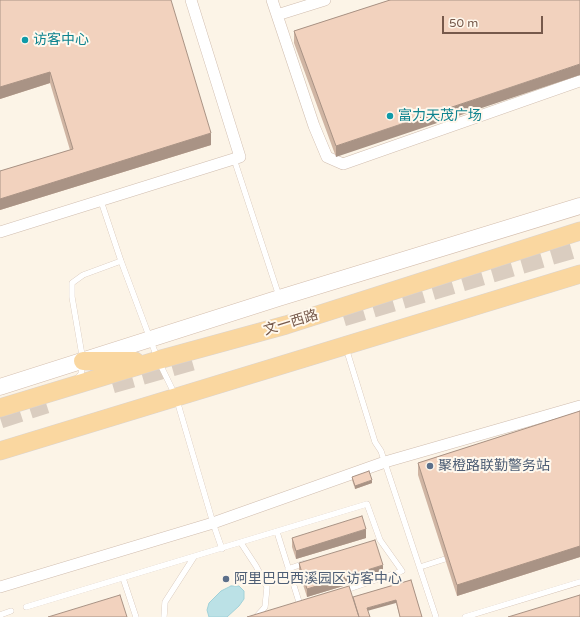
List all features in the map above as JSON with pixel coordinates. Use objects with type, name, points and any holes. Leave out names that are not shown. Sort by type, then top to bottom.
[{"type":"main road","points":[[0,387],[83,362],[279,298],[580,206]]},
{"type":"main road","name":"文一西路","points":[[0,408],[158,360],[286,325],[580,231]]},
{"type":"main road","points":[[0,451],[580,274]]},
{"type":"main road","points":[[83,362],[158,360]]},
{"type":"street","points":[[0,232],[240,158],[191,0]]},
{"type":"street","points":[[272,0],[314,126],[327,157],[343,164],[580,81]]},
{"type":"street","points":[[278,15],[325,0]]},
{"type":"street","points":[[0,587],[213,524],[385,462],[580,406]]},
{"type":"lane","points":[[234,159],[279,298]]},
{"type":"lane","points":[[101,201],[150,340],[176,397],[213,524],[222,549]]},
{"type":"lane","points":[[72,386],[81,374],[83,362],[72,297],[72,282],[83,275],[121,261]]},
{"type":"lane","points":[[345,346],[375,442],[381,451],[385,462],[436,617]]},
{"type":"lane","points":[[26,607],[367,504],[380,540],[402,571],[336,593]]},
{"type":"lane","points":[[277,532],[300,605],[307,603]]},
{"type":"lane","points":[[372,542],[380,540]]},
{"type":"lane","points":[[241,543],[267,586],[265,607],[256,617]]},
{"type":"lane","points":[[164,617],[165,602],[194,557]]},
{"type":"lane","points":[[420,567],[445,559]]},
{"type":"lane","points":[[288,569],[311,561]]},
{"type":"lane","points":[[123,578],[136,617]]},
{"type":"lane","points":[[465,617],[580,582]]},
{"type":"lane","points":[[0,615],[11,611]]},
{"type":"water","points":[[231,586],[239,586],[244,591],[244,599],[227,617],[209,617],[207,610],[209,603],[221,591]]},
{"type":"building","points":[[0,0],[171,0],[211,133],[0,199],[0,171],[73,149],[50,72],[0,87]]},
{"type":"building","name":"富力天茂广场","points":[[390,0],[580,0],[580,64],[336,146],[294,31]]},
{"type":"building","points":[[580,411],[580,546],[457,585],[418,463]]},
{"type":"building","points":[[369,471],[372,480],[355,486],[352,477]]},
{"type":"building","points":[[362,516],[366,529],[296,551],[292,538]]},
{"type":"building","points":[[375,540],[383,565],[307,589],[299,563]]},
{"type":"building","points":[[411,580],[422,617],[400,617],[396,600],[367,608],[370,617],[359,617],[353,597]]},
{"type":"building","points":[[349,586],[359,617],[247,617]]},
{"type":"building","points":[[120,595],[127,617],[48,617]]},
{"type":"building","points":[[580,595],[580,617],[508,617]]},
{"type":"tunnel","points":[[343,316],[580,246]]},
{"type":"tunnel","points":[[112,383],[199,358]]},
{"type":"tunnel","points":[[0,418],[46,403]]},
{"type":"place","name":"访客中心","points":[[25,40]]},
{"type":"place","name":"富力天茂广场","points":[[390,116]]},
{"type":"place","name":"聚橙路联勤警务站","points":[[430,466]]},
{"type":"place","name":"阿里巴巴西溪园区访客中心","points":[[226,579]]}]
